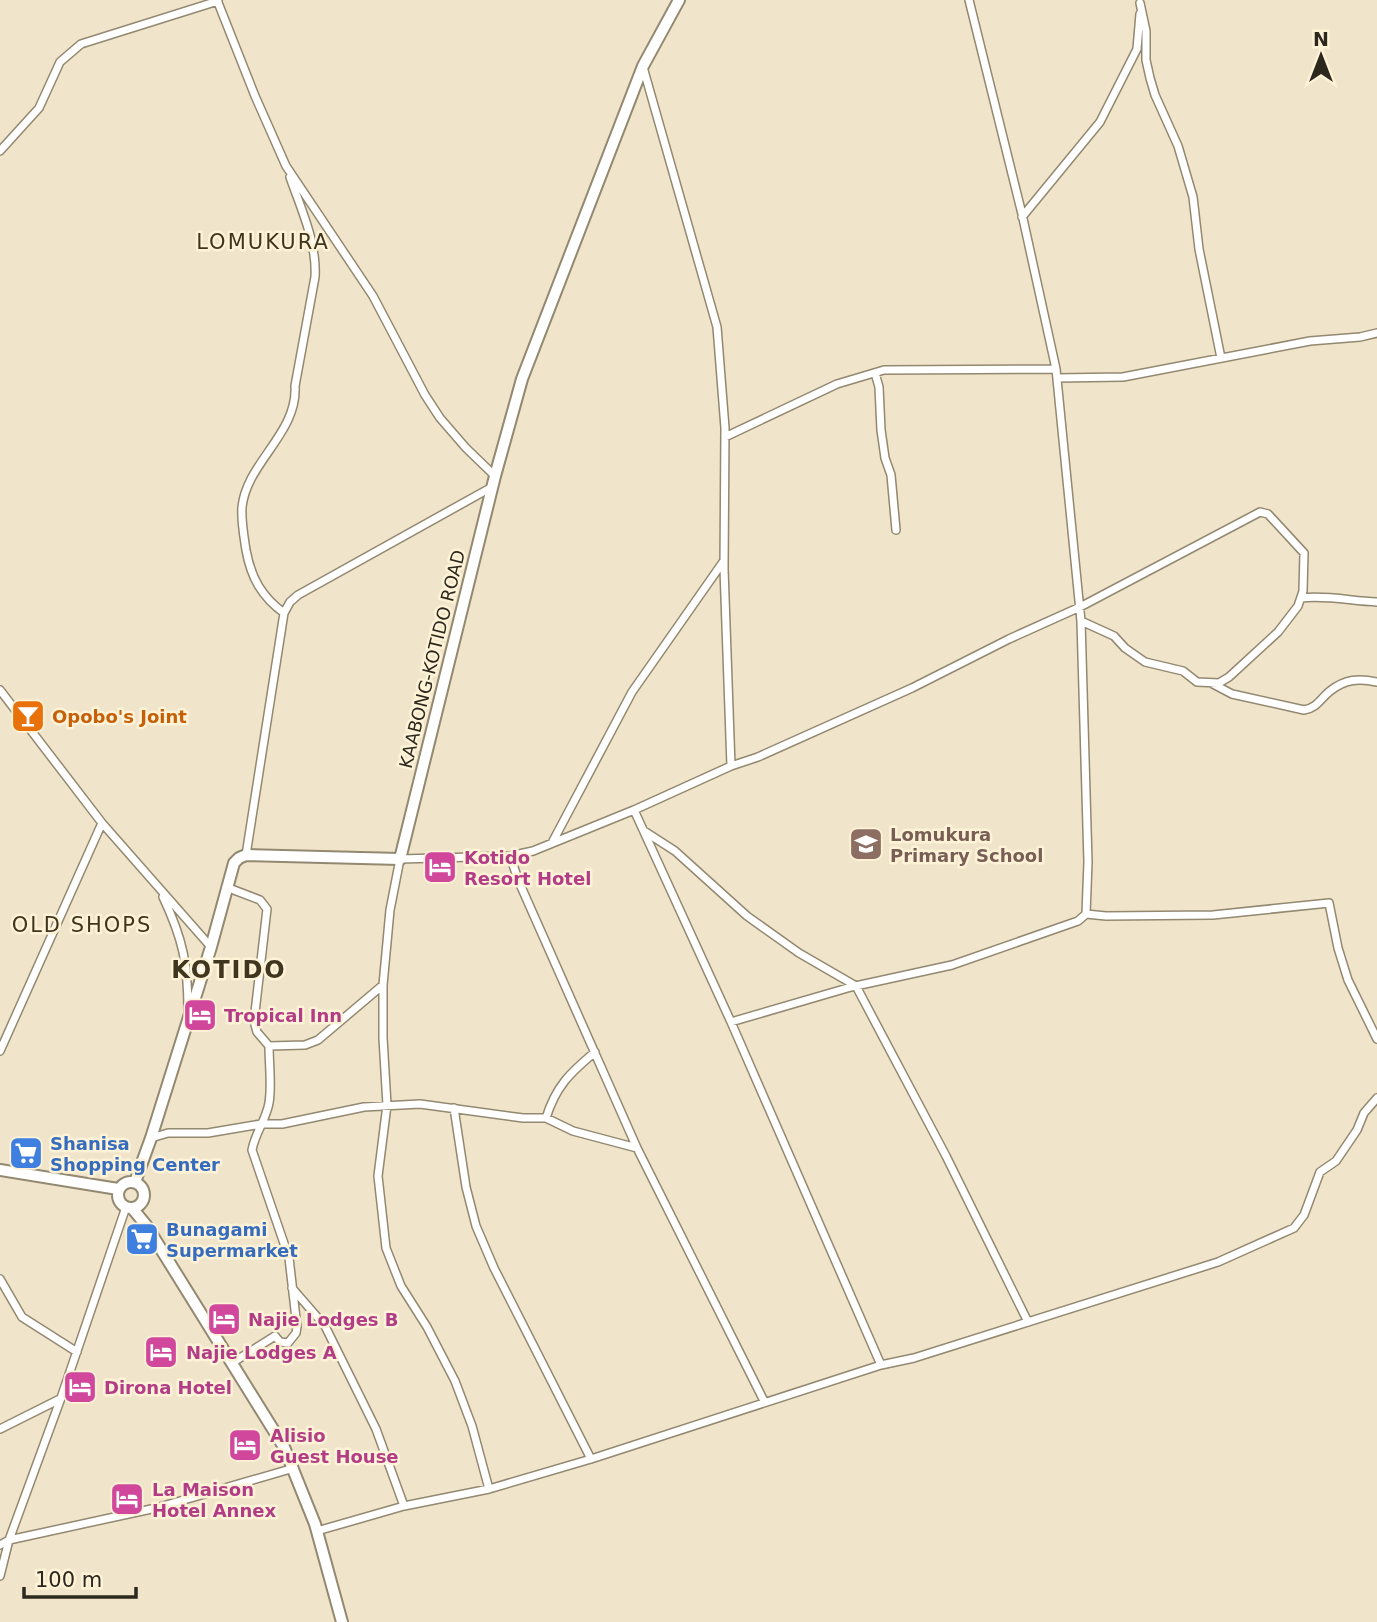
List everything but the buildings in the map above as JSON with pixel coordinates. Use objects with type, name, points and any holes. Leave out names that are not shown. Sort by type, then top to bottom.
[{"type":"street","points":[[0,151],[39,108],[60,62],[81,44],[218,0],[255,96],[286,166],[313,243],[316,260],[292,414],[248,486],[242,508],[246,546],[256,584],[269,602],[284,613]]},
{"type":"street","name":"KAABONG-KOTIDO ROAD","points":[[400,859],[522,379],[643,66],[679,0]]},
{"type":"street","points":[[731,1022],[856,986],[952,965],[1078,921],[1086,914],[1088,862],[1082,621],[1056,369],[970,0]]},
{"type":"street","points":[[1022,217],[1100,122],[1137,49],[1140,1]]},
{"type":"street","points":[[1140,1],[1150,78],[1178,146],[1193,197],[1199,249],[1221,358]]},
{"type":"street","points":[[643,66],[717,327],[725,438],[724,560],[731,766]]},
{"type":"street","points":[[246,855],[284,613],[290,602],[494,482],[425,395],[373,296],[286,166]]},
{"type":"street","points":[[1057,378],[1123,377],[1310,341],[1377,333]]},
{"type":"street","points":[[725,438],[837,384],[884,370],[1056,369]]},
{"type":"street","points":[[875,373],[879,387],[885,458],[891,475],[896,530]]},
{"type":"street","points":[[135,1182],[211,947],[226,887],[234,863],[239,858],[246,855],[400,859],[510,856],[533,851],[846,719],[1080,607],[1260,512],[1268,514],[1304,553],[1304,575],[1298,606],[1278,632],[1219,683],[1197,682],[1183,671],[1145,662],[1125,649],[1114,636],[1082,621]]},
{"type":"street","points":[[553,842],[632,692],[724,560]]},
{"type":"street","points":[[1301,598],[1329,596],[1377,602]]},
{"type":"street","points":[[1213,683],[1232,694],[1304,710],[1313,708],[1331,689],[1351,679],[1377,682]]},
{"type":"street","points":[[0,690],[4,701],[102,823],[211,947]]},
{"type":"street","points":[[634,810],[731,1022],[881,1365]]},
{"type":"street","points":[[0,1051],[102,823]]},
{"type":"street","points":[[644,831],[675,851],[747,916],[799,954],[856,986],[946,1156],[1028,1322]]},
{"type":"street","points":[[510,856],[519,882],[637,1148],[764,1401]]},
{"type":"street","points":[[400,859],[390,910],[383,985],[387,1105],[378,1176],[386,1248],[401,1286],[433,1338],[455,1381],[472,1426],[489,1489]]},
{"type":"street","points":[[158,887],[177,926],[184,950],[188,981],[188,1017]]},
{"type":"street","points":[[226,887],[260,900],[267,909],[254,1021],[257,1032],[269,1046],[270,1101],[254,1137],[252,1150],[289,1258],[297,1327],[288,1343],[280,1342],[275,1336],[232,1363]]},
{"type":"street","points":[[1086,914],[1213,915],[1329,903],[1348,981],[1377,1039]]},
{"type":"street","points":[[269,1046],[305,1045],[318,1040],[383,985]]},
{"type":"street","points":[[546,1118],[554,1093],[595,1052]]},
{"type":"street","points":[[317,1531],[404,1506],[489,1489],[591,1459],[764,1401],[881,1365],[914,1359],[1218,1262],[1294,1228],[1304,1215],[1320,1172],[1336,1161],[1357,1130],[1364,1113],[1377,1098]]},
{"type":"street","points":[[151,1138],[168,1133],[208,1133],[261,1124],[282,1124],[364,1107],[420,1104],[523,1118],[546,1118],[573,1131],[637,1148]]},
{"type":"street","points":[[454,1108],[466,1187],[476,1226],[494,1268],[591,1459]]},
{"type":"street","points":[[0,1170],[118,1189],[124,1184],[135,1182]]},
{"type":"street","points":[[0,1576],[9,1540],[77,1352],[133,1206],[143,1191],[135,1182]]},
{"type":"street","points":[[118,1189],[118,1199],[133,1206],[146,1225],[284,1447],[317,1531],[342,1622]]},
{"type":"street","points":[[0,1279],[22,1317],[77,1352]]},
{"type":"street","points":[[292,1287],[326,1326],[376,1429],[404,1506]]},
{"type":"street","points":[[0,1429],[61,1398]]},
{"type":"street","points":[[0,1545],[9,1540],[156,1508],[294,1468]]},
{"type":"place","name":"Opobo's Joint","points":[[28,716]]},
{"type":"place","name":"Lomukura Primary School","points":[[866,844]]},
{"type":"place","name":"Kotido Resort Hotel","points":[[440,867]]},
{"type":"place","name":"Tropical Inn","points":[[200,1015]]},
{"type":"place","name":"Shanisa Shopping Center","points":[[26,1153]]},
{"type":"place","name":"Bunagami Supermarket","points":[[142,1239]]},
{"type":"place","name":"Najie Lodges B","points":[[224,1319]]},
{"type":"place","name":"Najie Lodges A","points":[[161,1352]]},
{"type":"place","name":"Dirona Hotel","points":[[80,1387]]},
{"type":"place","name":"Alisio Guest House","points":[[245,1445]]},
{"type":"place","name":"La Maison Hotel Annex","points":[[127,1499]]},
{"type":"district","name":"LOMUKURA","points":[[263,242]]},
{"type":"district","name":"OLD SHOPS","points":[[82,925]]},
{"type":"district","name":"KOTIDO","points":[[229,970]]}]
